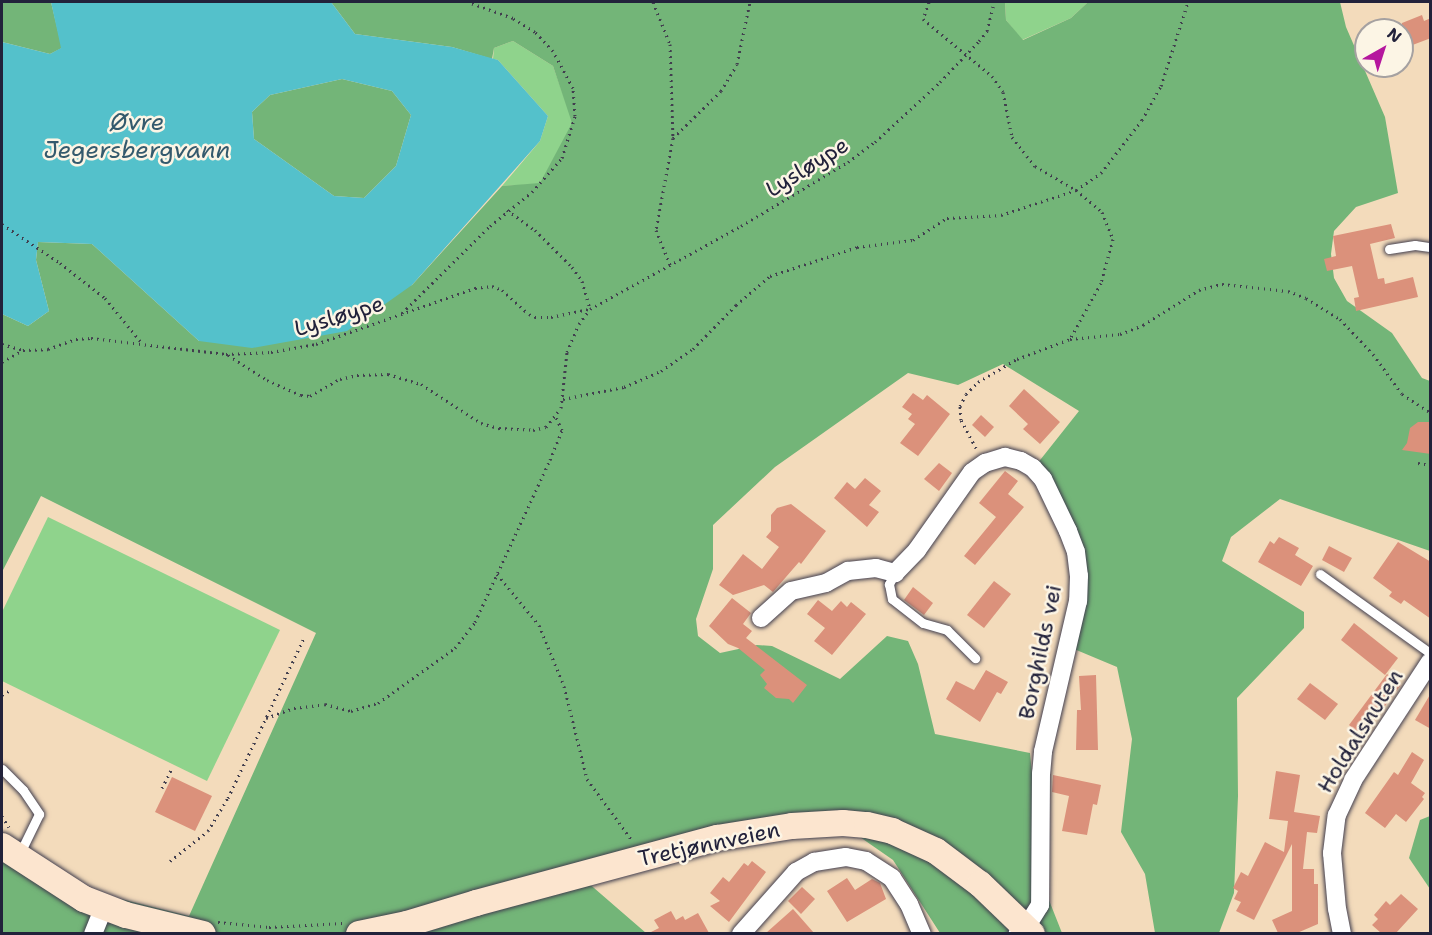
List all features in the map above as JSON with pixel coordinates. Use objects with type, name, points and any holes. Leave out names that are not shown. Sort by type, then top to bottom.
[{"type":"street","name":"Borghilds vei","points":[[985,463],[1005,457],[1021,461],[1033,468],[1043,479],[1068,531],[1079,576],[1074,622],[1048,730],[1041,773],[1040,905],[1025,931]]},
{"type":"street","points":[[762,618],[791,591],[826,583],[848,571],[876,568],[895,573],[917,550],[972,472],[985,463]]},
{"type":"street","name":"Holdalsnuten","points":[[1342,933],[1337,909],[1332,853],[1337,815],[1353,780],[1431,662]]},
{"type":"street","name":"Tretjønnveien","points":[[354,928],[407,924],[717,838],[800,825],[843,823],[892,831],[936,851],[980,885],[1025,931]]},
{"type":"street","points":[[10,852],[67,890],[104,907],[152,922],[209,927]]},
{"type":"street","points":[[741,933],[796,872],[814,862],[846,857],[866,861],[892,878],[909,904],[922,933]]},
{"type":"street","points":[[93,933],[104,907]]},
{"type":"lane","points":[[1389,249],[1415,245],[1431,247]]},
{"type":"lane","points":[[895,573],[889,584],[892,599],[923,623],[947,630],[975,658]]},
{"type":"lane","name":"Holdalsnuten","points":[[1320,574],[1431,652]]},
{"type":"lane","points":[[2,769],[23,790],[39,814],[10,852]]},
{"type":"path","points":[[401,315],[445,268],[507,210],[532,192],[562,158],[575,116],[573,88],[553,51],[535,32],[513,18],[468,2]]},
{"type":"path","points":[[653,2],[670,44],[673,138],[656,230],[670,266]]},
{"type":"path","points":[[673,138],[721,91],[737,64],[750,2]]},
{"type":"path","points":[[929,2],[924,19],[992,76],[1003,92],[1012,137],[1029,159],[1035,166],[1076,190],[1102,212],[1113,239],[1101,283],[1070,339]]},
{"type":"path","name":"Lysløype","points":[[2,344],[23,350],[48,349],[76,339],[91,338],[226,354],[272,352],[315,344],[456,294],[492,286],[502,290],[529,314],[536,317],[551,317],[590,309],[670,266],[848,162],[875,142],[987,31],[994,2]]},
{"type":"path","points":[[563,399],[624,387],[661,371],[693,349],[736,305],[770,276],[857,247],[913,240],[947,218],[1001,215],[1076,190],[1101,172],[1142,120],[1161,86],[1188,2]]},
{"type":"path","points":[[507,210],[535,230],[572,267],[582,281],[590,309]]},
{"type":"path","points":[[2,224],[60,262],[105,298],[142,343]]},
{"type":"path","points":[[985,463],[961,420],[960,406],[966,394],[978,382],[1017,359],[1070,339],[1120,334],[1143,325],[1199,290],[1222,284],[1288,291],[1306,298],[1340,319],[1373,354],[1402,394],[1431,412]]},
{"type":"path","name":"Lysløype","points":[[226,354],[267,380],[301,395],[310,396],[340,380],[357,375],[388,374],[421,384],[466,415],[499,428],[533,430],[546,427],[556,417],[563,399],[567,352],[575,330],[590,309]]},
{"type":"path","name":"Lysløype","points":[[2,362],[23,350]]},
{"type":"path","points":[[266,718],[294,708],[325,704],[351,711],[378,703],[456,648],[475,622],[562,430],[556,417]]},
{"type":"path","points":[[1418,463],[1431,465]]},
{"type":"path","points":[[497,574],[539,625],[564,686],[587,779],[636,846]]},
{"type":"path","points":[[170,861],[208,831],[304,638]]},
{"type":"path","points":[[2,695],[9,691]]},
{"type":"path","points":[[162,788],[171,770]]},
{"type":"path","points":[[209,927],[354,928]]},
{"type":"green space","points":[[2,2],[51,2],[62,48],[50,54],[2,42]]},
{"type":"green space","points":[[331,2],[1005,2],[1006,20],[1023,40],[1071,18],[1088,2],[1340,2],[1346,27],[1354,45],[1354,78],[1368,78],[1385,117],[1398,193],[1356,207],[1334,231],[1331,254],[1334,278],[1347,301],[1392,333],[1422,378],[1430,381],[1430,551],[1280,499],[1231,537],[1222,561],[1304,612],[1304,628],[1237,698],[1238,796],[1234,893],[1219,933],[1155,933],[1145,874],[1121,832],[1132,739],[1117,667],[1074,649],[1070,551],[1033,469],[1079,411],[1003,364],[958,385],[908,373],[775,467],[713,525],[713,569],[696,619],[698,636],[720,653],[757,645],[772,646],[840,679],[887,636],[908,641],[918,664],[935,734],[1030,753],[1043,885],[1062,933],[940,933],[893,860],[834,819],[579,875],[646,933],[2,933],[2,835],[85,890],[189,916],[316,633],[41,496],[2,572],[2,314],[28,326],[49,311],[36,260],[38,242],[92,244],[199,341],[412,285],[502,186],[540,183],[572,123],[553,66],[513,41],[494,48],[492,59],[452,47],[355,34]]},
{"type":"green space","points":[[1005,2],[1088,2],[1071,18],[1022,40],[1006,20]]},
{"type":"green space","points":[[513,41],[553,66],[573,123],[540,184],[502,186],[540,141],[548,116],[498,60],[493,59],[494,48]]},
{"type":"green space","points":[[342,79],[392,91],[411,115],[396,166],[364,198],[334,196],[254,139],[252,112],[270,95]]},
{"type":"green space","points":[[48,517],[280,630],[207,781],[2,681],[2,612]]},
{"type":"green space","points":[[1430,816],[1430,889],[1409,858],[1420,820]]},
{"type":"water","name":"Øvre Jegersbergvann","points":[[51,2],[331,2],[355,34],[452,47],[498,60],[548,116],[540,141],[412,285],[347,331],[252,348],[199,341],[92,244],[38,242],[36,260],[49,311],[28,326],[2,314],[2,42],[50,54],[61,48]],"holes":[[[342,79],[392,91],[411,115],[396,166],[364,198],[334,196],[254,139],[252,112],[270,95]]]},
{"type":"building","points":[[1422,15],[1424,21],[1431,18],[1431,38],[1414,44],[1414,18]]},
{"type":"building","points":[[1391,224],[1395,238],[1370,244],[1378,279],[1384,278],[1385,284],[1413,277],[1418,297],[1356,311],[1354,298],[1359,297],[1352,266],[1327,271],[1324,259],[1336,256],[1333,236]]},
{"type":"building","points":[[1024,389],[1060,422],[1040,444],[1023,429],[1028,424],[1009,406]]},
{"type":"building","points":[[913,393],[923,400],[927,395],[950,414],[918,456],[900,443],[915,424],[908,419],[912,414],[902,407]]},
{"type":"building","points":[[981,415],[994,427],[985,437],[972,425]]},
{"type":"building","points":[[1418,422],[1431,422],[1431,454],[1402,450],[1407,443],[1410,428]]},
{"type":"building","points":[[939,463],[952,473],[939,491],[924,479]]},
{"type":"building","points":[[1005,471],[1018,481],[1008,494],[1024,507],[975,565],[964,556],[996,517],[979,503]]},
{"type":"building","points":[[865,478],[881,491],[869,505],[879,512],[867,527],[834,498],[847,482],[855,489]]},
{"type":"building","points":[[791,504],[826,531],[801,564],[799,562],[773,592],[764,585],[733,595],[719,585],[743,554],[762,569],[779,547],[766,537],[771,531],[771,515],[777,508]]},
{"type":"building","points":[[1279,537],[1299,548],[1295,555],[1313,566],[1301,586],[1258,562],[1270,541],[1274,544]]},
{"type":"building","points":[[1398,542],[1431,562],[1431,619],[1404,600],[1401,604],[1389,596],[1392,592],[1373,578]]},
{"type":"building","points":[[1329,546],[1352,558],[1344,572],[1322,560]]},
{"type":"building","points":[[994,581],[1011,594],[984,628],[967,615]]},
{"type":"building","points":[[913,587],[933,603],[924,615],[904,600]]},
{"type":"building","points":[[732,598],[751,613],[743,624],[752,631],[746,638],[807,685],[793,703],[789,699],[776,698],[764,688],[767,684],[760,675],[765,670],[738,648],[728,644],[709,626]]},
{"type":"building","points":[[818,600],[832,611],[841,601],[847,607],[851,602],[866,614],[832,655],[814,641],[825,628],[807,614]]},
{"type":"building","points":[[1354,623],[1398,658],[1385,675],[1341,640]]},
{"type":"building","points":[[986,670],[1008,682],[1001,694],[997,692],[980,722],[946,699],[956,681],[974,690]]},
{"type":"building","points":[[1387,674],[1401,685],[1362,736],[1349,725]]},
{"type":"building","points":[[1096,675],[1098,750],[1076,750],[1077,710],[1081,710],[1079,676]]},
{"type":"building","points":[[1310,683],[1338,704],[1325,720],[1297,699]]},
{"type":"building","points":[[1431,693],[1431,729],[1415,720]]},
{"type":"building","points":[[1412,752],[1424,760],[1411,783],[1425,793],[1422,797],[1424,799],[1406,822],[1396,814],[1385,828],[1365,813],[1394,772],[1398,775]]},
{"type":"building","points":[[1276,771],[1300,775],[1294,812],[1320,816],[1317,833],[1307,832],[1303,869],[1314,869],[1314,884],[1318,884],[1318,924],[1297,933],[1278,933],[1272,920],[1292,911],[1292,844],[1254,920],[1236,911],[1241,902],[1234,899],[1238,891],[1233,888],[1241,872],[1248,876],[1265,842],[1284,852],[1288,821],[1269,819]]},
{"type":"building","points":[[1053,775],[1101,785],[1097,805],[1093,804],[1087,835],[1062,831],[1069,796],[1052,792]]},
{"type":"building","points":[[172,777],[212,796],[195,831],[155,812]]},
{"type":"building","points":[[752,861],[766,872],[729,922],[710,906],[720,901],[710,893],[723,877],[729,882],[744,863],[748,866]]},
{"type":"building","points":[[847,878],[855,890],[872,879],[880,883],[886,899],[847,922],[827,891]]},
{"type":"building","points":[[802,887],[815,899],[801,914],[788,901]]},
{"type":"building","points":[[1401,894],[1418,909],[1396,933],[1381,933],[1372,925],[1378,919],[1374,915],[1386,901],[1390,905]]},
{"type":"building","points":[[793,909],[814,933],[766,933]]},
{"type":"building","points":[[671,911],[676,920],[683,916],[685,920],[698,913],[709,933],[649,933],[659,928],[654,920]]}]
